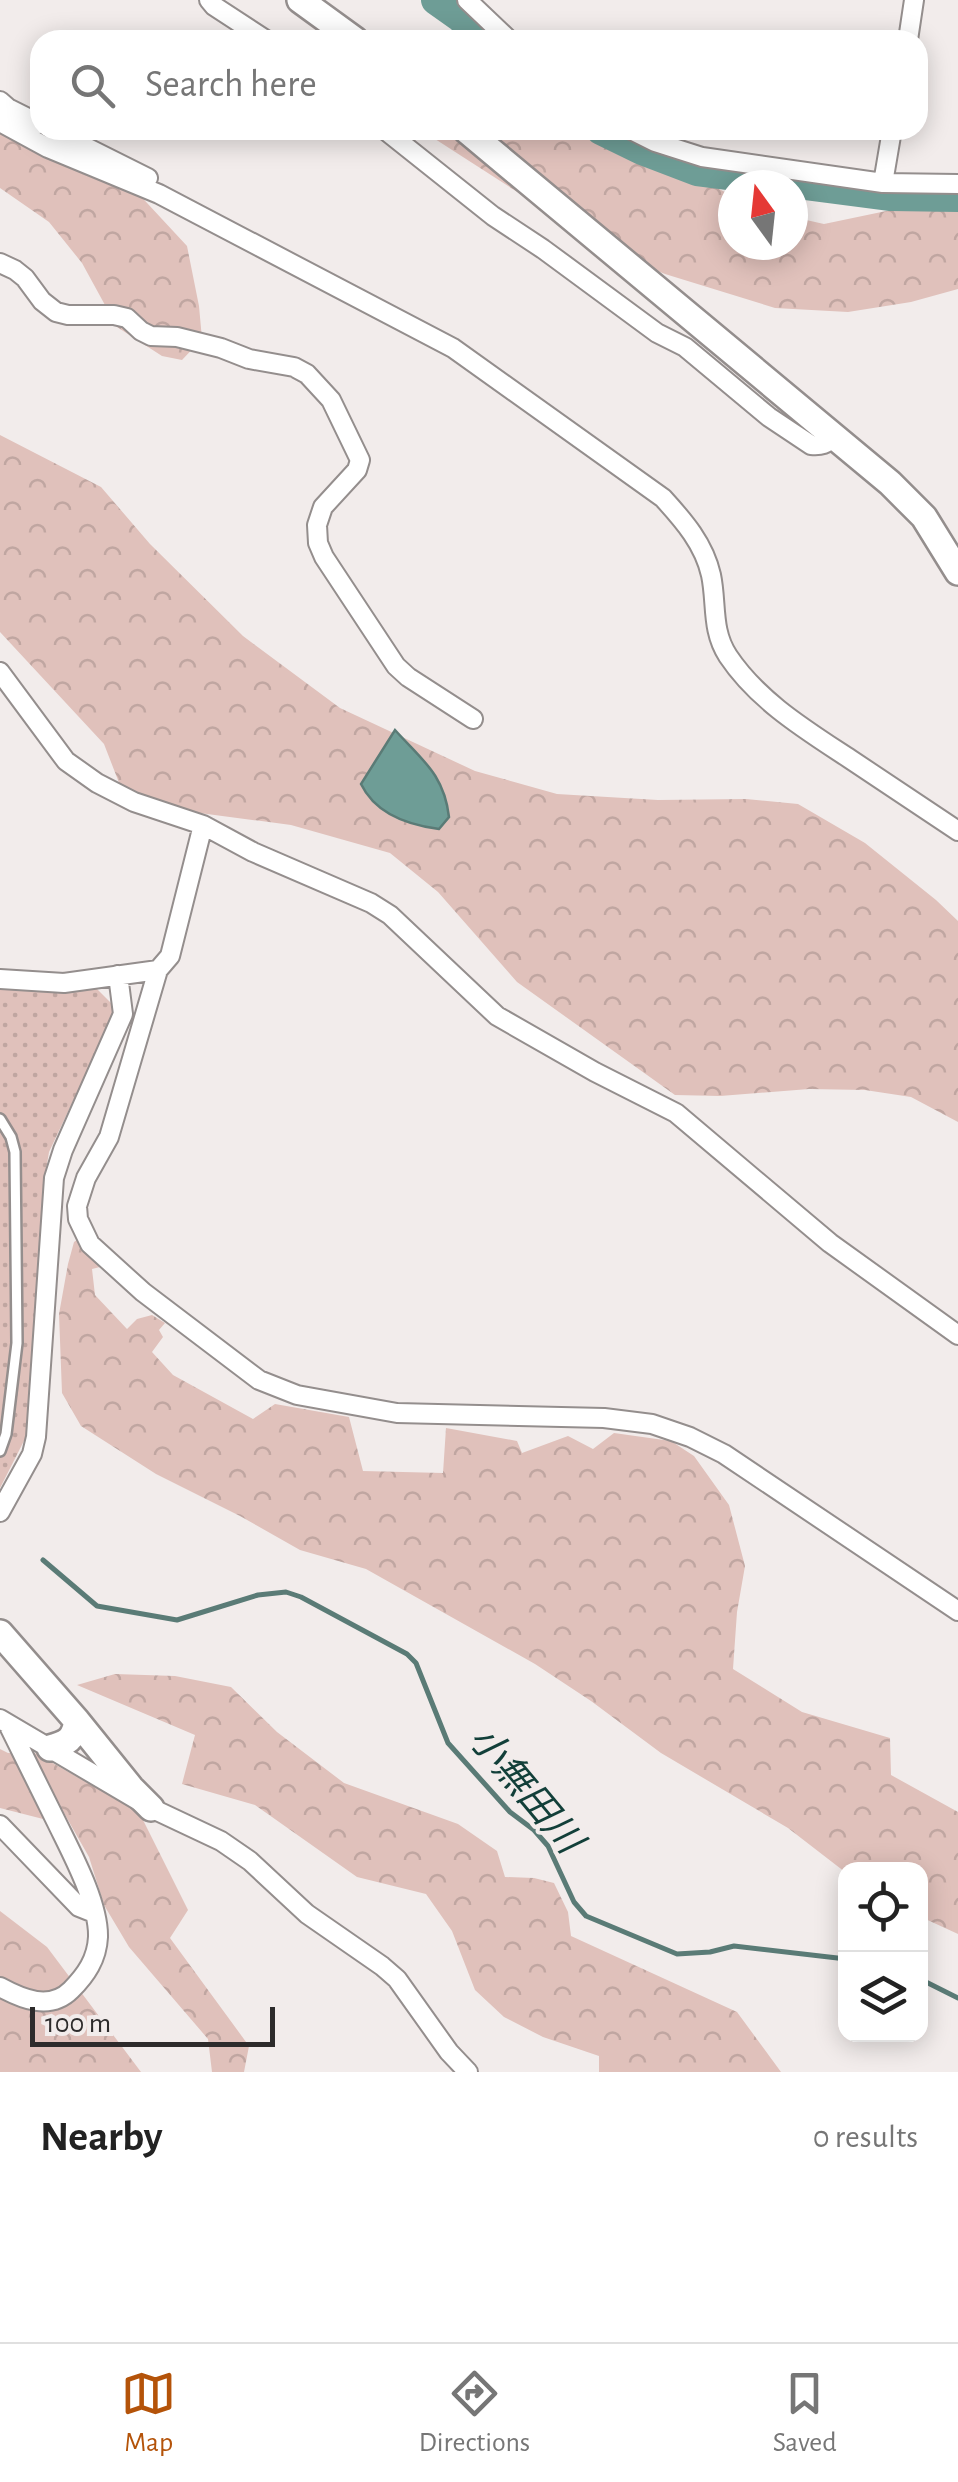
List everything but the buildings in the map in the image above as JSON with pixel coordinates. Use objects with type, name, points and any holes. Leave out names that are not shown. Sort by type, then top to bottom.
[{"type":"street","points":[[209,0],[251,30]]},
{"type":"street","points":[[300,0],[341,30]]},
{"type":"street","points":[[466,0],[498,30]]},
{"type":"street","points":[[910,30],[914,0]]},
{"type":"street","points":[[0,101],[30,119]]},
{"type":"street","points":[[0,122],[30,138]]},
{"type":"street","points":[[33,140],[159,194],[452,348],[663,498],[702,550],[711,576],[716,633],[728,656],[756,691],[797,724],[958,832]]},
{"type":"street","points":[[72,140],[146,177],[156,185],[159,194]]},
{"type":"street","points":[[397,140],[493,216],[657,334],[685,347],[768,416],[811,445],[819,446],[834,436]]},
{"type":"street","points":[[478,140],[890,483],[924,517],[958,572]]},
{"type":"street","points":[[651,140],[702,157],[883,183],[958,184]]},
{"type":"street","points":[[883,183],[890,140]]},
{"type":"street","points":[[0,263],[25,278],[56,312],[127,318],[151,336],[177,338],[222,348],[248,359],[294,367],[318,384],[342,419],[360,465],[319,516],[317,534],[324,557],[396,666],[472,719]]},
{"type":"street","points":[[0,672],[66,761],[97,784],[134,802],[203,826],[390,915],[497,1016],[676,1113],[830,1243],[958,1335]]},
{"type":"street","points":[[203,826],[170,956],[158,970],[109,1137],[86,1178],[77,1206],[78,1219],[90,1244],[143,1292],[259,1380],[296,1395],[397,1413],[604,1418],[652,1424],[724,1454],[958,1611]]},
{"type":"street","points":[[0,979],[64,982],[158,970]]},
{"type":"street","points":[[0,1512],[32,1454],[36,1437],[54,1178],[123,1014],[118,975]]},
{"type":"street","points":[[0,1633],[151,1808]]},
{"type":"street","points":[[4,1721],[151,1808],[221,1840],[250,1861],[306,1914],[382,1966],[468,2072]]},
{"type":"street","points":[[0,1987],[35,2002],[64,1998],[86,1975],[96,1954],[98,1934],[79,1869],[4,1721]]},
{"type":"street","points":[[50,1748],[75,1733],[77,1721]]},
{"type":"street","points":[[0,1825],[79,1906],[94,1912]]},
{"type":"lane","points":[[0,1120],[15,1152],[18,1342],[6,1434],[0,1450]]},
{"type":"green space","points":[[0,112],[30,122],[30,140],[68,140],[135,190],[187,246],[202,339],[182,360],[162,356],[117,327],[82,263],[49,222],[0,188]]},
{"type":"green space","points":[[437,140],[620,140],[718,189],[718,260],[808,260],[808,220],[824,224],[958,196],[958,289],[911,302],[848,312],[775,308],[665,274],[575,237],[525,197]]},
{"type":"green space","points":[[0,435],[101,487],[150,544],[243,636],[340,708],[475,771],[557,794],[798,804],[865,843],[958,921],[958,1122],[911,1097],[865,1090],[675,1095],[517,982],[438,892],[390,853],[291,825],[162,808],[123,793],[104,744],[0,632]]},
{"type":"green space","points":[[0,987],[95,987],[112,1004],[114,1014],[49,1152],[28,1433],[0,1488]]},
{"type":"green space","points":[[81,1237],[104,1266],[92,1269],[95,1295],[127,1329],[137,1319],[152,1315],[165,1323],[159,1330],[163,1337],[152,1352],[173,1375],[253,1419],[275,1404],[349,1417],[363,1471],[443,1473],[446,1428],[517,1441],[522,1453],[568,1436],[593,1449],[614,1433],[671,1441],[694,1456],[729,1505],[745,1566],[733,1669],[802,1712],[890,1738],[891,1775],[958,1812],[958,1934],[928,1920],[928,1862],[838,1862],[838,1867],[788,1828],[661,1753],[535,1664],[366,1569],[300,1550],[156,1474],[81,1426],[62,1393],[59,1314],[74,1242]]},
{"type":"green space","points":[[115,1674],[175,1676],[231,1687],[277,1732],[344,1783],[458,1824],[497,1851],[505,1877],[554,1883],[568,1912],[571,1936],[737,2012],[781,2072],[599,2072],[599,2056],[543,2037],[504,2017],[475,1990],[452,1931],[426,1894],[357,1877],[255,1805],[182,1784],[195,1735],[77,1685]]},
{"type":"green space","points":[[0,1749],[8,1753],[35,1753],[139,1812],[188,1910],[170,1938],[249,2046],[244,2072],[212,2072],[208,2039],[129,1947],[104,1905],[89,1857],[56,1799],[47,1820],[0,1808]]},
{"type":"green space","points":[[0,1911],[47,1947],[141,2072],[0,2072]]},
{"type":"water","points":[[395,730],[430,769],[442,789],[449,817],[439,829],[394,816],[375,803],[361,784]]},
{"type":"waterway","points":[[436,0],[474,30]]},
{"type":"waterway","points":[[622,140],[697,171],[891,196],[958,197]]},
{"type":"waterway","name":"小無田川","points":[[43,1560],[97,1606],[177,1620],[258,1595],[286,1592],[301,1597],[407,1654],[416,1663],[448,1743],[510,1812],[548,1846],[574,1902],[586,1916],[677,1954],[734,1946],[838,1958]]},
{"type":"waterway","name":"小無田川","points":[[928,1983],[958,1998]]}]
